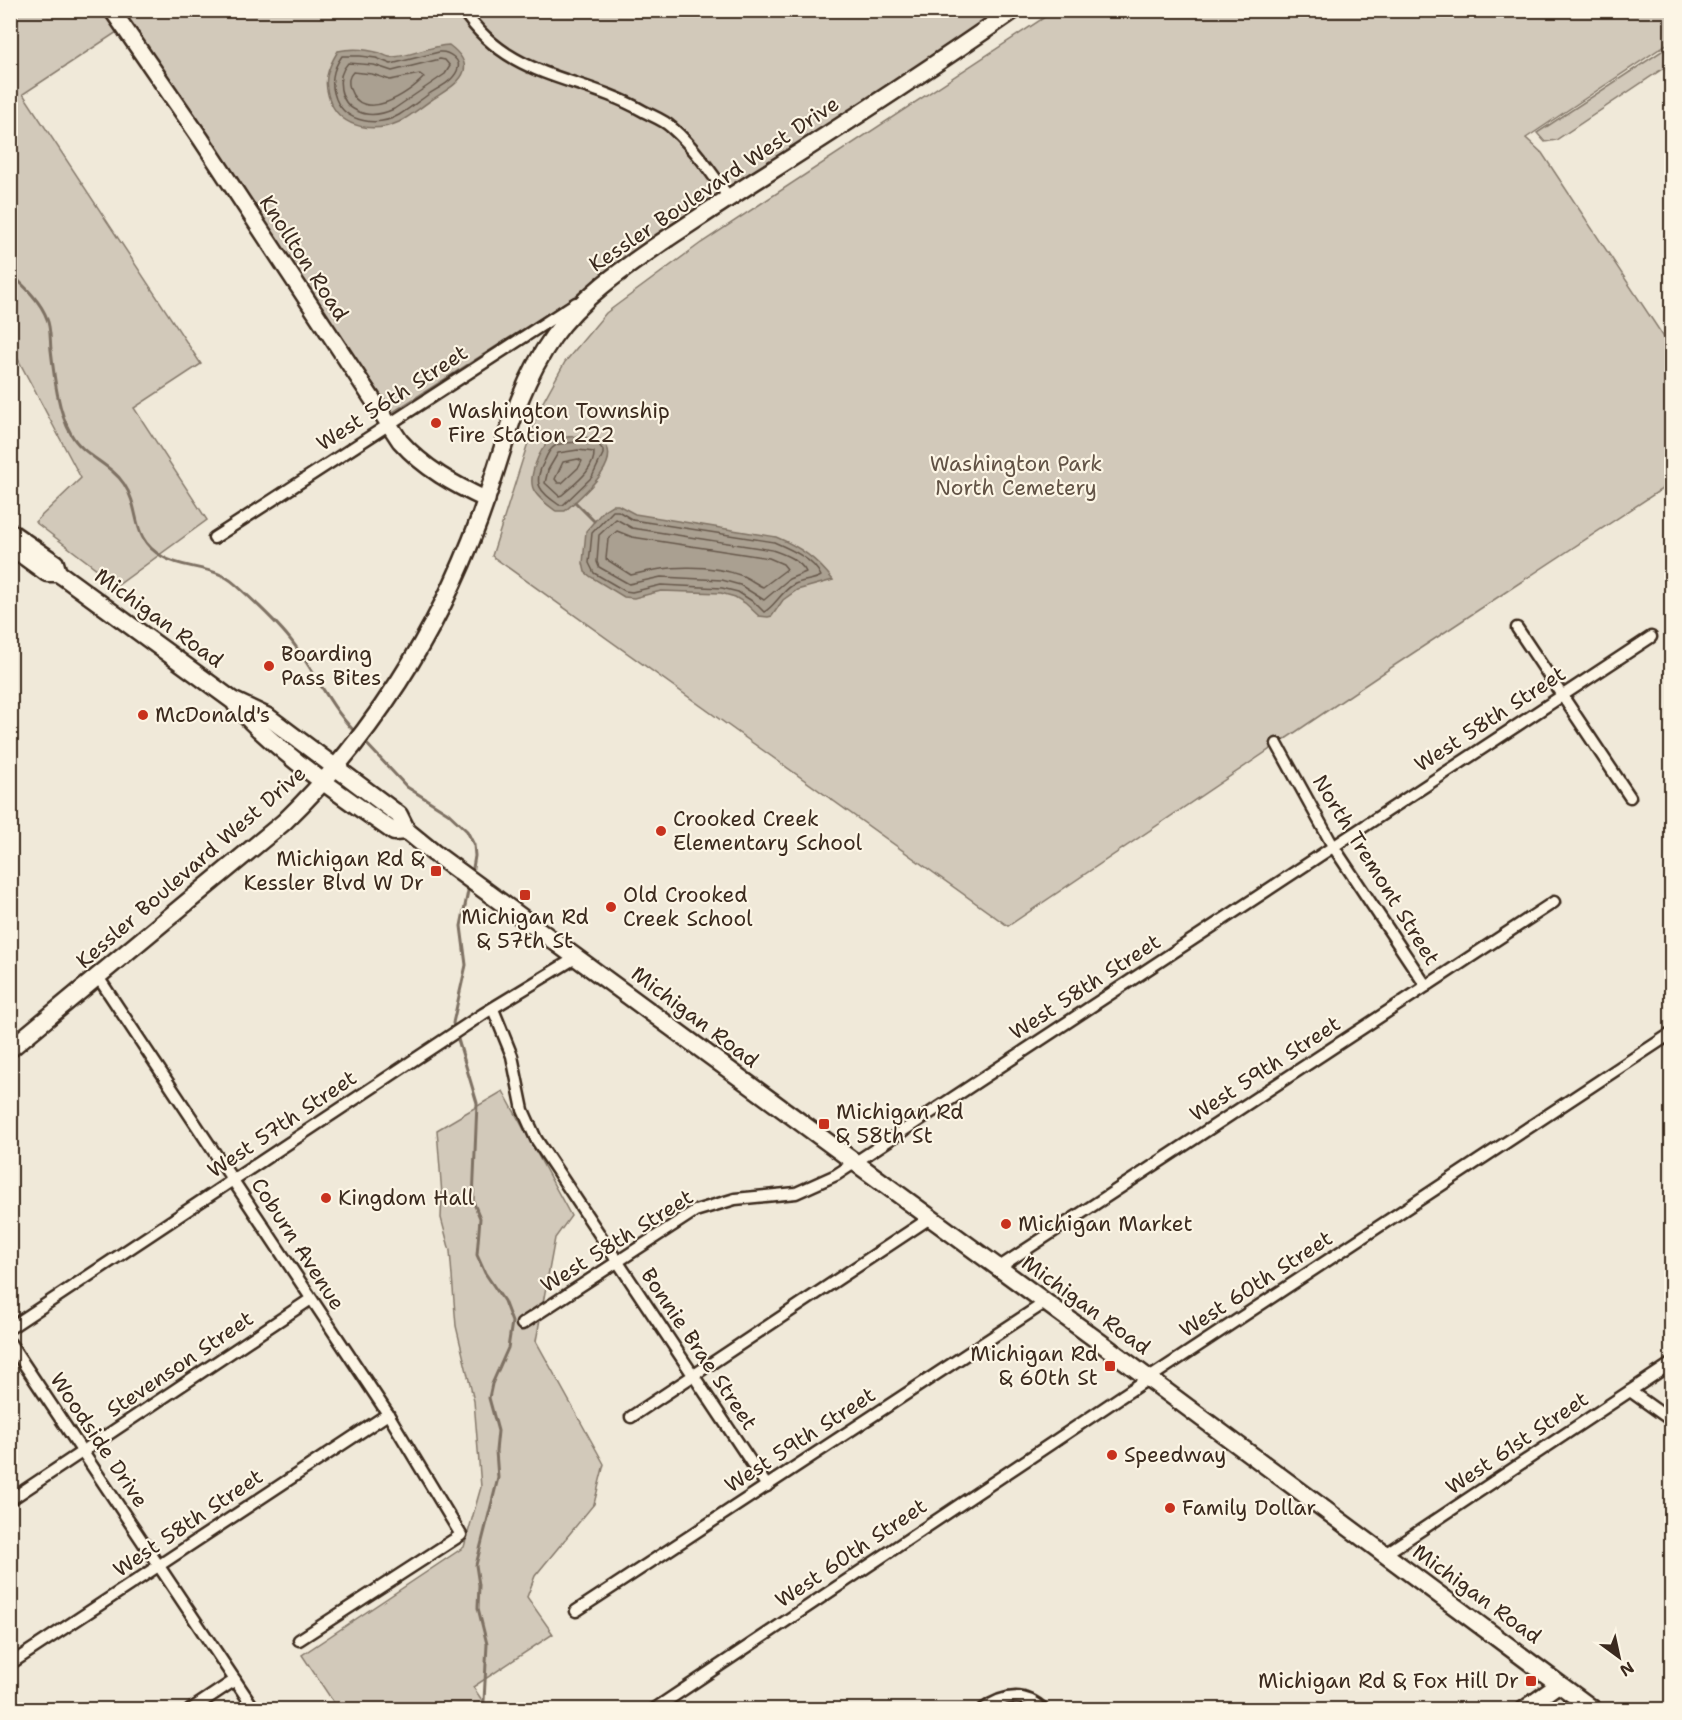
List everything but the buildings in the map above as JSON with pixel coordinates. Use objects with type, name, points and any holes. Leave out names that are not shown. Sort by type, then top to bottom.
[{"type":"main road","name":"Kessler Boulevard West Drive","points":[[10,1049],[265,839],[330,775],[348,753],[404,675],[449,592],[465,558],[487,500],[513,415],[528,380],[551,339],[570,314],[592,292],[639,258],[909,83],[1014,10]]},
{"type":"main road","name":"Michigan Road","points":[[10,532],[55,563],[58,573]]},
{"type":"main road","name":"Michigan Road","points":[[10,546],[46,573],[58,573],[110,609],[232,700],[268,717],[330,775],[399,815],[407,831],[448,862],[1149,1378],[1594,1710]]},
{"type":"street","name":"Knollton Road","points":[[112,10],[201,139],[406,448],[432,471],[487,500]]},
{"type":"street","points":[[463,10],[496,48],[528,67],[628,102],[670,126],[708,166],[729,198]]},
{"type":"street","name":"West 56th Street","points":[[214,538],[592,292]]},
{"type":"street","points":[[1517,628],[1630,797]]},
{"type":"street","name":"West 58th Street","points":[[522,1324],[687,1215],[735,1199],[796,1193],[825,1181],[1652,637]]},
{"type":"street","name":"North Tremont Street","points":[[1277,744],[1333,846],[1426,986]]},
{"type":"street","name":"West 59th Street","points":[[998,1269],[1554,902]]},
{"type":"street","name":"West 57th Street","points":[[10,1328],[445,1039],[577,957]]},
{"type":"street","name":"Coburn Avenue","points":[[98,977],[387,1414],[461,1535],[299,1640]]},
{"type":"street","name":"Bonnie Brae Street","points":[[488,1011],[501,1025],[512,1056],[522,1106],[529,1126],[767,1486]]},
{"type":"street","name":"West 60th Street","points":[[653,1710],[1671,1033]]},
{"type":"street","points":[[631,1417],[930,1218]]},
{"type":"street","name":"Stevenson Street","points":[[10,1500],[311,1299]]},
{"type":"street","name":"West 59th Street","points":[[576,1611],[1046,1302]]},
{"type":"street","name":"Woodside Drive","points":[[10,1343],[255,1710]]},
{"type":"street","name":"West 61st Street","points":[[1384,1554],[1671,1363]]},
{"type":"street","points":[[1630,1390],[1671,1421]]},
{"type":"street","name":"West 58th Street","points":[[10,1664],[387,1414]]},
{"type":"street","points":[[190,1710],[235,1680]]},
{"type":"street","points":[[1523,1710],[1559,1684]]},
{"type":"street","points":[[982,1710],[1003,1698],[1022,1697],[1035,1702],[1044,1710]]},
{"type":"green space","points":[[23,11],[101,11],[117,32],[23,94],[201,364],[134,408],[207,520],[118,585],[35,522],[81,478],[11,346],[10,20]]},
{"type":"green space","points":[[112,11],[1014,11],[909,83],[393,412]]},
{"type":"green space","name":"Washington Park North Cemetery","points":[[1054,11],[1671,11],[1671,41],[1526,138],[1542,153],[1671,348],[1671,483],[1392,667],[1008,926],[492,556],[538,411],[565,362],[606,313],[701,243]]},
{"type":"green space","points":[[1671,45],[1671,63],[1556,140],[1545,142],[1537,133]]},
{"type":"green space","points":[[503,1091],[571,1216],[555,1238],[536,1341],[604,1464],[594,1504],[535,1576],[527,1597],[553,1634],[473,1687],[488,1709],[338,1709],[302,1655],[464,1547],[481,1487],[474,1401],[456,1326],[450,1251],[441,1218],[442,1195],[437,1130]]},
{"type":"water","points":[[449,45],[463,60],[465,67],[462,76],[451,87],[399,122],[380,127],[360,126],[343,118],[331,103],[326,83],[331,64],[338,51],[364,50],[391,57]]},
{"type":"water","points":[[578,436],[601,440],[608,448],[608,458],[605,468],[590,488],[565,511],[556,511],[535,492],[532,480],[535,465],[550,441]]},
{"type":"water","points":[[612,505],[618,505],[635,514],[776,537],[808,554],[833,580],[797,590],[783,600],[772,616],[768,617],[759,616],[745,603],[721,593],[661,591],[634,598],[624,597],[591,577],[585,572],[583,563],[586,531],[604,510]]},
{"type":"waterway","points":[[10,273],[36,300],[47,319],[57,394],[71,434],[82,448],[112,470],[124,484],[133,504],[140,533],[145,541],[152,550],[163,557],[218,574],[235,584],[271,617],[290,639],[336,709],[355,732]]},
{"type":"waterway","points":[[575,502],[594,521]]},
{"type":"waterway","points":[[364,741],[407,787],[448,813],[467,831],[474,845],[472,874]]},
{"type":"waterway","points":[[455,1030],[453,1023],[466,965],[461,926],[469,886]]},
{"type":"waterway","points":[[457,1036],[477,1103],[473,1201],[480,1218],[477,1255],[485,1273],[504,1301],[512,1322],[508,1348],[492,1384],[489,1398],[498,1431],[496,1451],[498,1478],[476,1565],[479,1585],[478,1608],[487,1644],[484,1701],[480,1710]]},
{"type":"place","name":"Washington Township Fire Station 222","points":[[436,423]]},
{"type":"place","name":"Boarding Pass Bites","points":[[269,666]]},
{"type":"place","name":"McDonald's","points":[[143,715]]},
{"type":"place","name":"Crooked Creek Elementary School","points":[[661,831]]},
{"type":"place","name":"Michigan Rd & Kessler Blvd W Dr","points":[[436,871]]},
{"type":"place","name":"Michigan Rd & 57th St","points":[[525,895]]},
{"type":"place","name":"Old Crooked Creek School","points":[[611,907]]},
{"type":"place","name":"Michigan Rd & 58th St","points":[[824,1124]]},
{"type":"place","name":"Kingdom Hall","points":[[326,1198]]},
{"type":"place","name":"Michigan Market","points":[[1006,1224]]},
{"type":"place","name":"Michigan Rd & 60th St","points":[[1110,1366]]},
{"type":"place","name":"Speedway","points":[[1112,1455]]},
{"type":"place","name":"Family Dollar","points":[[1170,1508]]},
{"type":"place","name":"Michigan Rd & Fox Hill Dr","points":[[1531,1681]]}]
